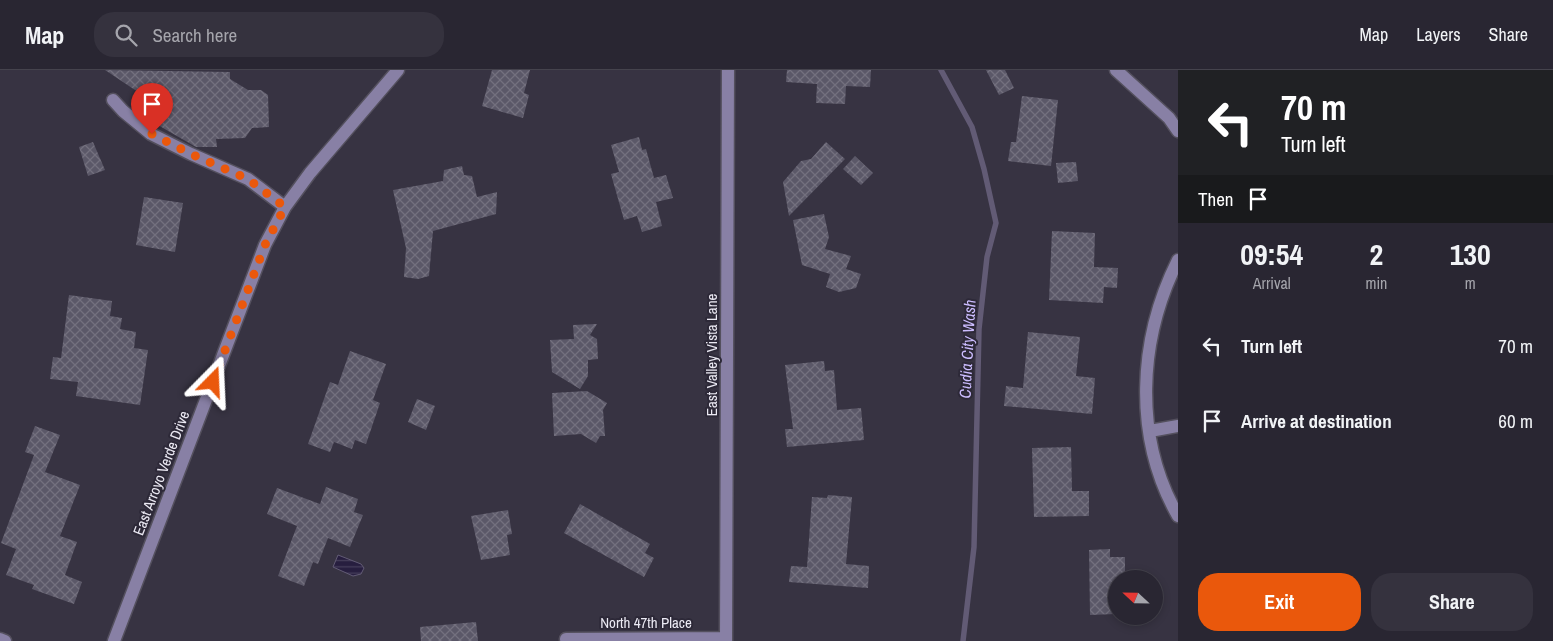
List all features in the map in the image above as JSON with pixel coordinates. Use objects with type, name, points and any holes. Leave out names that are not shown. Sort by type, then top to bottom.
[{"type":"street","name":"East Arroyo Verde Drive","points":[[114,641],[265,245],[285,207],[310,173],[398,70]]},
{"type":"street","name":"East Valley Vista Lane","points":[[726,640],[728,70]]},
{"type":"street","points":[[1116,70],[1169,118],[1178,131]]},
{"type":"street","points":[[113,100],[123,111],[152,134],[191,154],[248,179],[270,198],[285,207]]},
{"type":"street","points":[[1178,260],[1160,300],[1149,346],[1146,373],[1150,431],[1162,484],[1178,516]]},
{"type":"street","points":[[1150,431],[1178,426]]},
{"type":"street","points":[[0,639],[5,641]]},
{"type":"street","name":"North 47th Place","points":[[566,639],[726,640]]},
{"type":"shaded area","points":[[338,555],[361,564],[364,568],[361,574],[353,576],[333,567]]},
{"type":"building","points":[[105,70],[230,72],[230,79],[248,90],[261,90],[268,95],[269,127],[252,128],[245,138],[216,139],[217,147],[196,147],[144,117],[153,102]]},
{"type":"building","points":[[492,70],[530,70],[524,93],[529,95],[523,118],[482,106]]},
{"type":"building","points":[[787,70],[871,70],[870,87],[846,86],[845,104],[816,103],[817,84],[786,82]]},
{"type":"building","points":[[986,70],[1005,70],[1014,88],[999,95]]},
{"type":"building","points":[[1022,96],[1058,100],[1051,166],[1008,161],[1011,142],[1016,142]]},
{"type":"building","points":[[639,137],[642,150],[646,149],[654,178],[666,175],[673,198],[656,202],[662,226],[642,232],[637,216],[624,220],[611,174],[619,172],[611,145]]},
{"type":"building","points":[[93,142],[105,170],[88,176],[79,147]]},
{"type":"building","points":[[826,142],[845,159],[789,216],[783,182],[801,161],[811,159]]},
{"type":"building","points":[[855,156],[873,173],[861,185],[843,169]]},
{"type":"building","points":[[1076,162],[1078,181],[1058,183],[1056,163]]},
{"type":"building","points":[[462,166],[464,175],[472,176],[477,197],[497,192],[496,214],[433,231],[429,276],[418,279],[404,277],[406,248],[393,190],[443,181],[444,170]]},
{"type":"building","points":[[144,197],[183,203],[175,252],[136,245]]},
{"type":"building","points":[[824,214],[829,237],[825,249],[851,256],[846,269],[861,274],[856,288],[839,292],[826,287],[830,274],[802,265],[793,220]]},
{"type":"building","points":[[1052,231],[1095,233],[1094,267],[1118,268],[1117,288],[1104,287],[1103,303],[1049,300]]},
{"type":"building","points":[[69,295],[112,301],[110,316],[122,318],[120,329],[136,332],[134,348],[148,350],[140,405],[76,396],[78,382],[50,379],[53,357],[61,358]]},
{"type":"building","points":[[597,324],[590,335],[597,339],[598,359],[588,360],[588,376],[580,389],[552,372],[550,340],[574,339],[573,325]]},
{"type":"building","points":[[1028,332],[1080,337],[1076,376],[1095,378],[1092,414],[1004,406],[1006,386],[1023,388]]},
{"type":"building","points":[[350,351],[386,364],[373,400],[380,403],[366,444],[355,440],[352,449],[334,442],[330,452],[308,444],[330,382],[338,385]]},
{"type":"building","points":[[824,361],[825,371],[834,370],[837,410],[861,408],[864,440],[787,447],[785,429],[793,429],[785,365]]},
{"type":"building","points":[[587,391],[607,403],[603,410],[605,436],[600,436],[596,443],[581,434],[554,436],[552,393]]},
{"type":"building","points":[[417,399],[435,406],[426,430],[408,422]]},
{"type":"building","points":[[35,426],[60,435],[45,472],[80,485],[60,536],[77,542],[65,575],[82,582],[74,604],[32,589],[34,585],[6,575],[16,549],[1,543],[34,455],[25,452]]},
{"type":"building","points":[[1071,447],[1072,491],[1089,491],[1089,516],[1034,517],[1032,448]]},
{"type":"building","points":[[326,487],[358,499],[354,512],[363,515],[350,547],[328,538],[318,564],[313,562],[304,586],[278,576],[297,526],[267,514],[277,488],[320,504]]},
{"type":"building","points":[[828,495],[852,497],[846,564],[869,566],[868,588],[789,582],[791,566],[807,567],[812,497],[827,498]]},
{"type":"building","points":[[580,504],[650,544],[645,553],[654,558],[644,577],[564,533]]},
{"type":"building","points":[[508,510],[512,534],[507,535],[510,555],[481,560],[471,516]]},
{"type":"building","points":[[1110,549],[1110,557],[1125,557],[1125,570],[1108,570],[1108,614],[1090,615],[1089,550]]},
{"type":"building","points":[[476,622],[478,641],[421,641],[420,627]]},
{"type":"waterway","name":"Cudia City Wash","points":[[941,70],[972,127],[996,223],[987,257],[979,329],[974,547],[963,641]]},
{"type":"route","points":[[152,134],[179,149],[248,179],[270,198],[285,207],[265,245],[213,382]]}]
